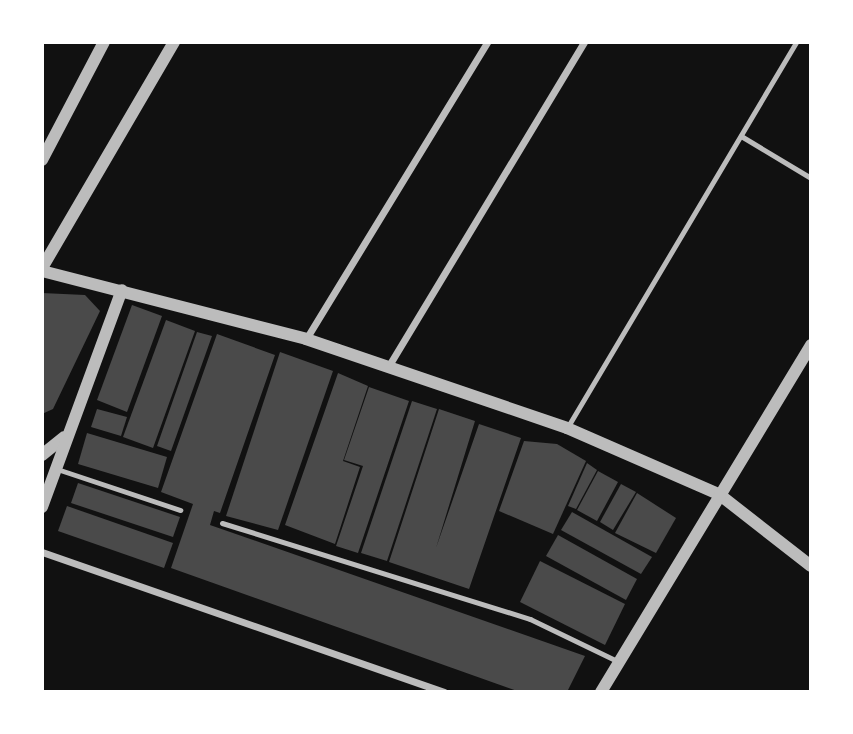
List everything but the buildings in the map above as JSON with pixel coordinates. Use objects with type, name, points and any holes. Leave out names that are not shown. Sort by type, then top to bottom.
[{"type":"street","points":[[42,160],[104,42]]},
{"type":"street","points":[[306,339],[487,42]]},
{"type":"street","points":[[388,367],[584,42]]},
{"type":"street","points":[[168,44],[42,270],[306,339],[567,428],[720,495],[811,566]]},
{"type":"street","points":[[42,507],[64,437],[122,290]]},
{"type":"street","points":[[601,692],[811,345]]},
{"type":"street","points":[[42,455],[64,437]]},
{"type":"street","points":[[42,552],[444,692]]},
{"type":"lane","points":[[567,428],[796,42]]},
{"type":"lane","points":[[741,136],[811,178]]},
{"type":"lane","points":[[54,469],[180,510]]},
{"type":"lane","points":[[222,523],[530,619],[619,662]]}]
